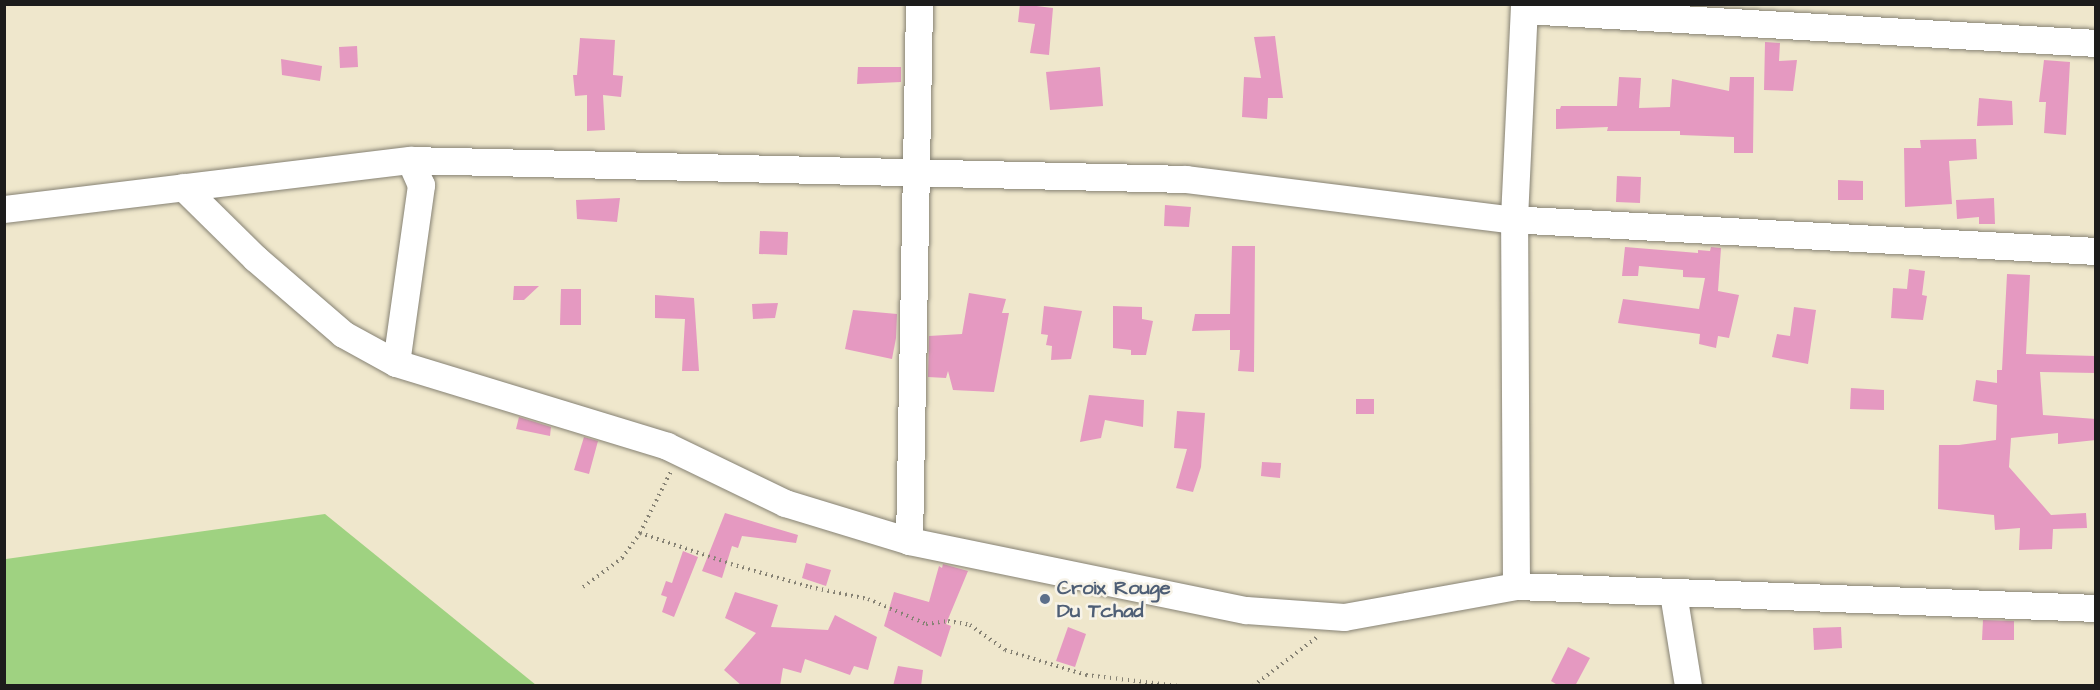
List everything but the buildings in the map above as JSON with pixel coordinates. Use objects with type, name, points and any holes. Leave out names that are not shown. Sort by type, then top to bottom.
[{"type":"street","points":[[909,541],[919,4]]},
{"type":"street","points":[[1516,586],[1514,218],[1524,7],[2096,43]]},
{"type":"street","points":[[396,363],[421,185],[410,160]]},
{"type":"street","points":[[4,208],[410,160],[1186,178],[1514,218],[2096,251]]},
{"type":"street","points":[[183,187],[255,258],[343,334],[396,363],[667,446],[785,503],[909,541],[1246,610],[1344,617],[1516,586],[2096,608]]},
{"type":"street","points":[[1673,593],[1688,686]]},
{"type":"path","points":[[583,587],[622,558],[640,533],[680,453]]},
{"type":"path","points":[[640,533],[731,564],[810,587],[868,599],[926,624],[948,621],[970,625],[1005,650],[1086,675],[1179,686]]},
{"type":"path","points":[[1253,686],[1344,617]]},
{"type":"green space","points":[[325,514],[536,685],[5,685],[6,559]]},
{"type":"place","name":"Croix Rouge Du Tchad","points":[[1045,599]]}]
